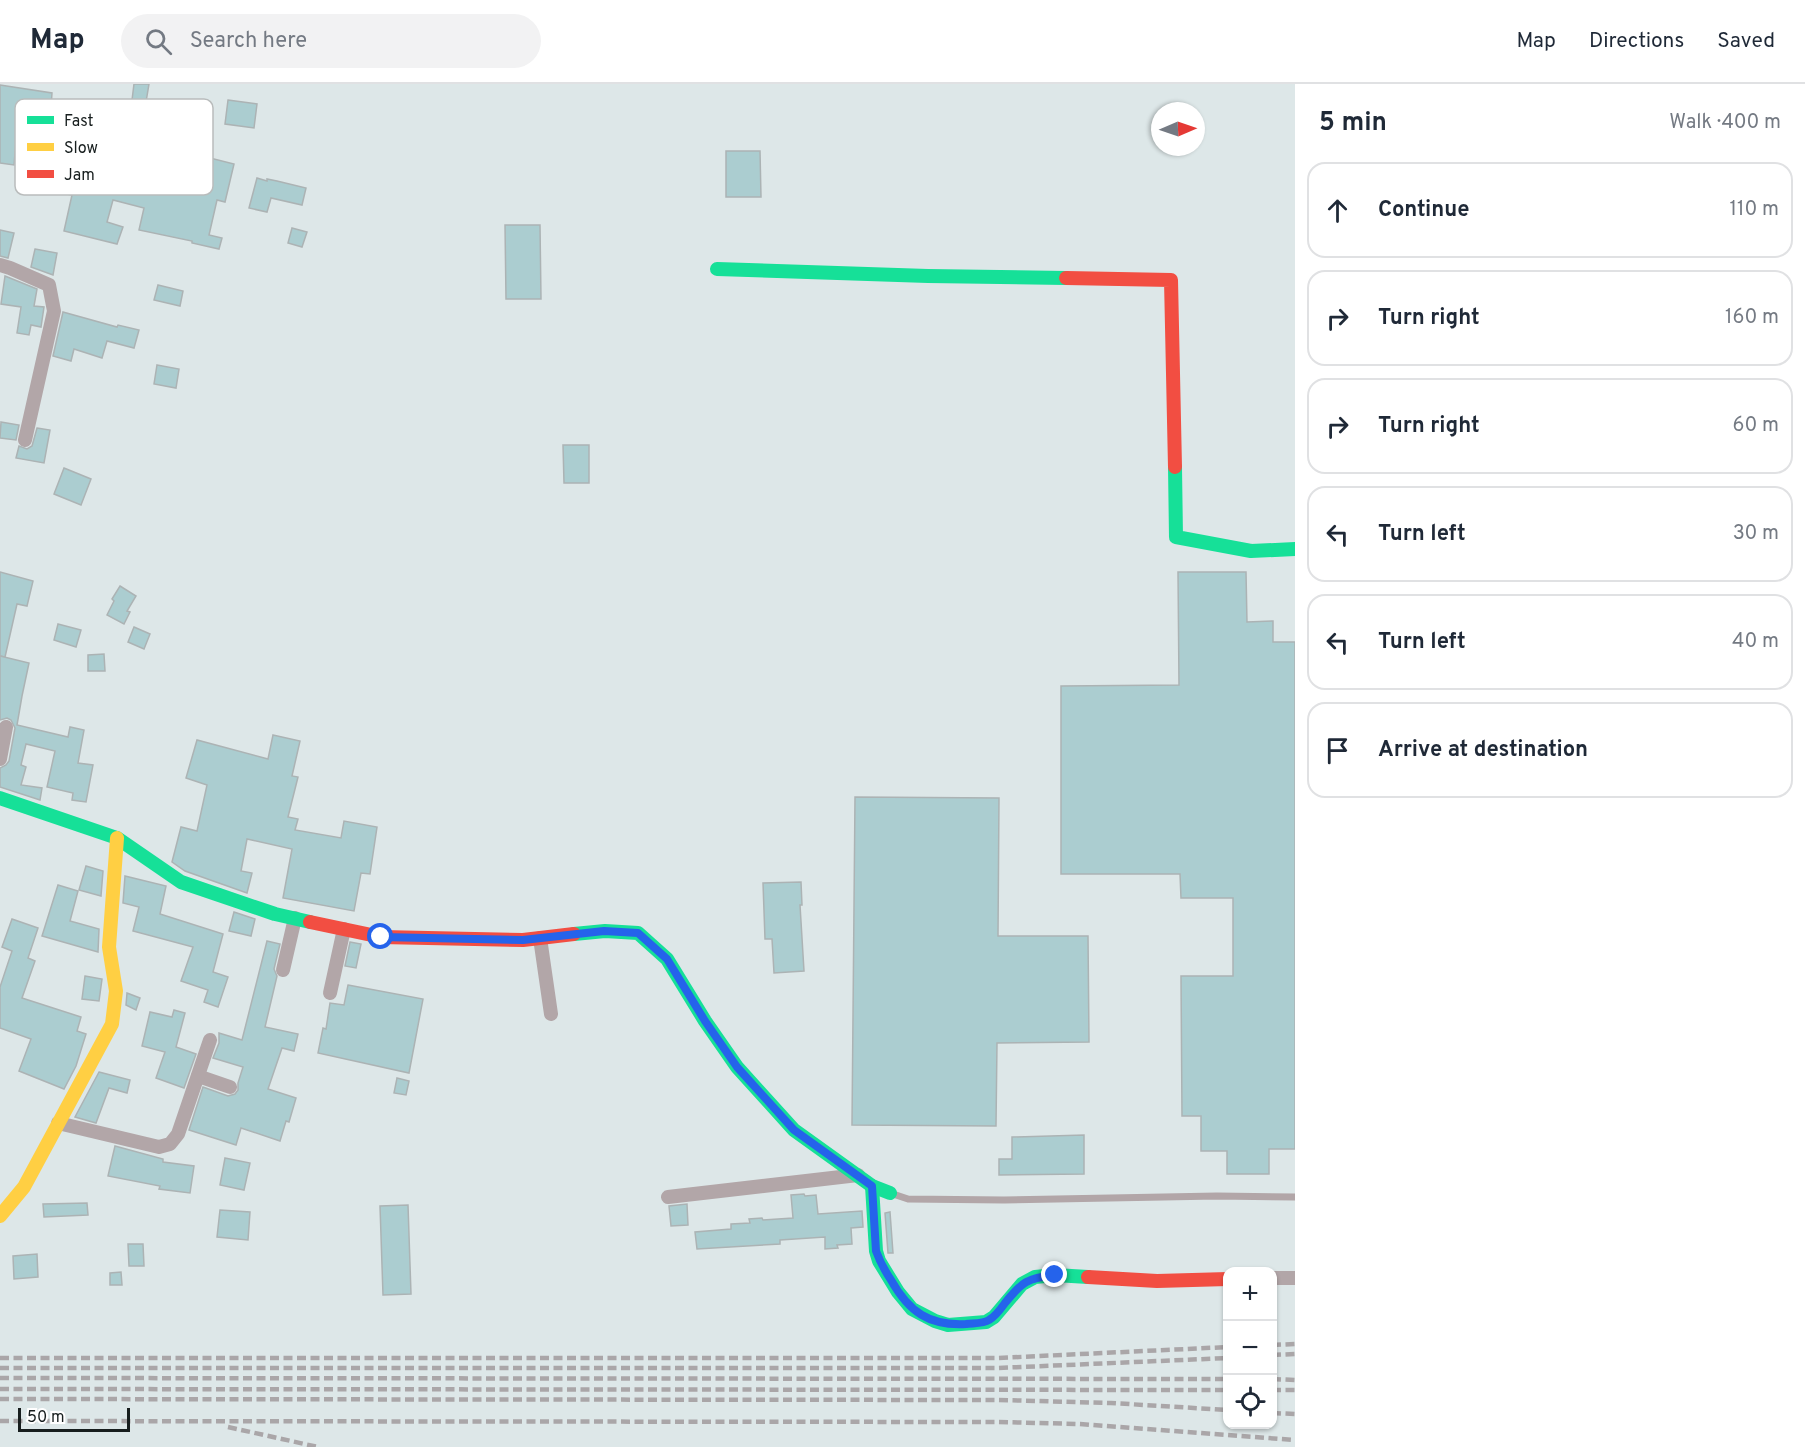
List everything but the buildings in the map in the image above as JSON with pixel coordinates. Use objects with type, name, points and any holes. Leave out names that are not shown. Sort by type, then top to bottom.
[{"type":"street","points":[[0,265],[49,285],[54,311],[25,440]]},
{"type":"street","points":[[717,269],[1171,280],[1176,537],[1251,551],[1295,549]]},
{"type":"street","points":[[0,759],[6,727]]},
{"type":"street","points":[[0,798],[117,838],[181,882],[275,914],[381,937],[523,940],[604,931],[638,933],[667,959],[705,1021],[737,1067],[794,1130],[872,1186],[890,1193]]},
{"type":"street","points":[[0,1216],[24,1187],[112,1024],[116,991],[109,947],[117,838]]},
{"type":"street","points":[[283,970],[296,918]]},
{"type":"street","points":[[330,993],[344,929]]},
{"type":"street","points":[[540,938],[551,1014]]},
{"type":"street","points":[[58,1123],[159,1146],[170,1144],[178,1134],[210,1040]]},
{"type":"street","points":[[198,1076],[230,1087]]},
{"type":"street","points":[[668,1197],[858,1175]]},
{"type":"street","points":[[872,1186],[876,1251],[879,1261],[898,1292],[912,1309],[948,1325],[986,1322],[994,1317],[1022,1284],[1035,1277],[1055,1275],[1157,1281],[1223,1279]]},
{"type":"street","points":[[1277,1278],[1295,1278]]},
{"type":"lane","points":[[890,1193],[908,1199],[1004,1200],[1217,1196],[1295,1197]]},
{"type":"railway","points":[[1277,1345],[1295,1344]]},
{"type":"railway","points":[[0,1358],[998,1358],[1223,1347]]},
{"type":"railway","points":[[1277,1355],[1295,1354]]},
{"type":"railway","points":[[0,1368],[998,1368],[1223,1358]]},
{"type":"railway","points":[[0,1378],[1223,1379]]},
{"type":"railway","points":[[1277,1379],[1295,1380]]},
{"type":"railway","points":[[0,1389],[1223,1390]]},
{"type":"railway","points":[[1277,1390],[1295,1390]]},
{"type":"railway","points":[[0,1399],[999,1400],[1111,1403],[1223,1410]]},
{"type":"railway","points":[[1277,1413],[1295,1414]]},
{"type":"railway","points":[[0,1421],[999,1422],[1080,1424],[1295,1440]]},
{"type":"railway","points":[[228,1427],[318,1447]]},
{"type":"traffic: fast","points":[[717,269],[1066,278]]},
{"type":"traffic: fast","points":[[1175,467],[1176,537],[1251,551],[1295,549]]},
{"type":"traffic: fast","points":[[0,798],[117,838],[181,882],[275,914],[310,922]]},
{"type":"traffic: fast","points":[[574,934],[605,931],[638,933],[667,959],[705,1021],[737,1067],[794,1130],[872,1186],[890,1193]]},
{"type":"traffic: fast","points":[[872,1186],[876,1251],[879,1261],[898,1292],[912,1309],[935,1321],[948,1325],[986,1322],[994,1317],[1022,1284],[1035,1277],[1055,1275],[1088,1277]]},
{"type":"traffic: slow","points":[[0,1216],[24,1187],[112,1024],[116,991],[109,947],[117,838]]},
{"type":"traffic: jam","points":[[1066,278],[1171,280],[1175,467]]},
{"type":"traffic: jam","points":[[310,922],[381,937],[523,940],[574,934]]},
{"type":"traffic: jam","points":[[1088,1277],[1157,1281],[1223,1279]]},
{"type":"route","points":[[381,937],[523,940],[604,931],[638,933],[667,959],[705,1021],[737,1067],[794,1130],[872,1186],[876,1251],[879,1261],[898,1292],[912,1309],[948,1325],[986,1322],[994,1317],[1022,1284],[1035,1277],[1055,1275]]}]
